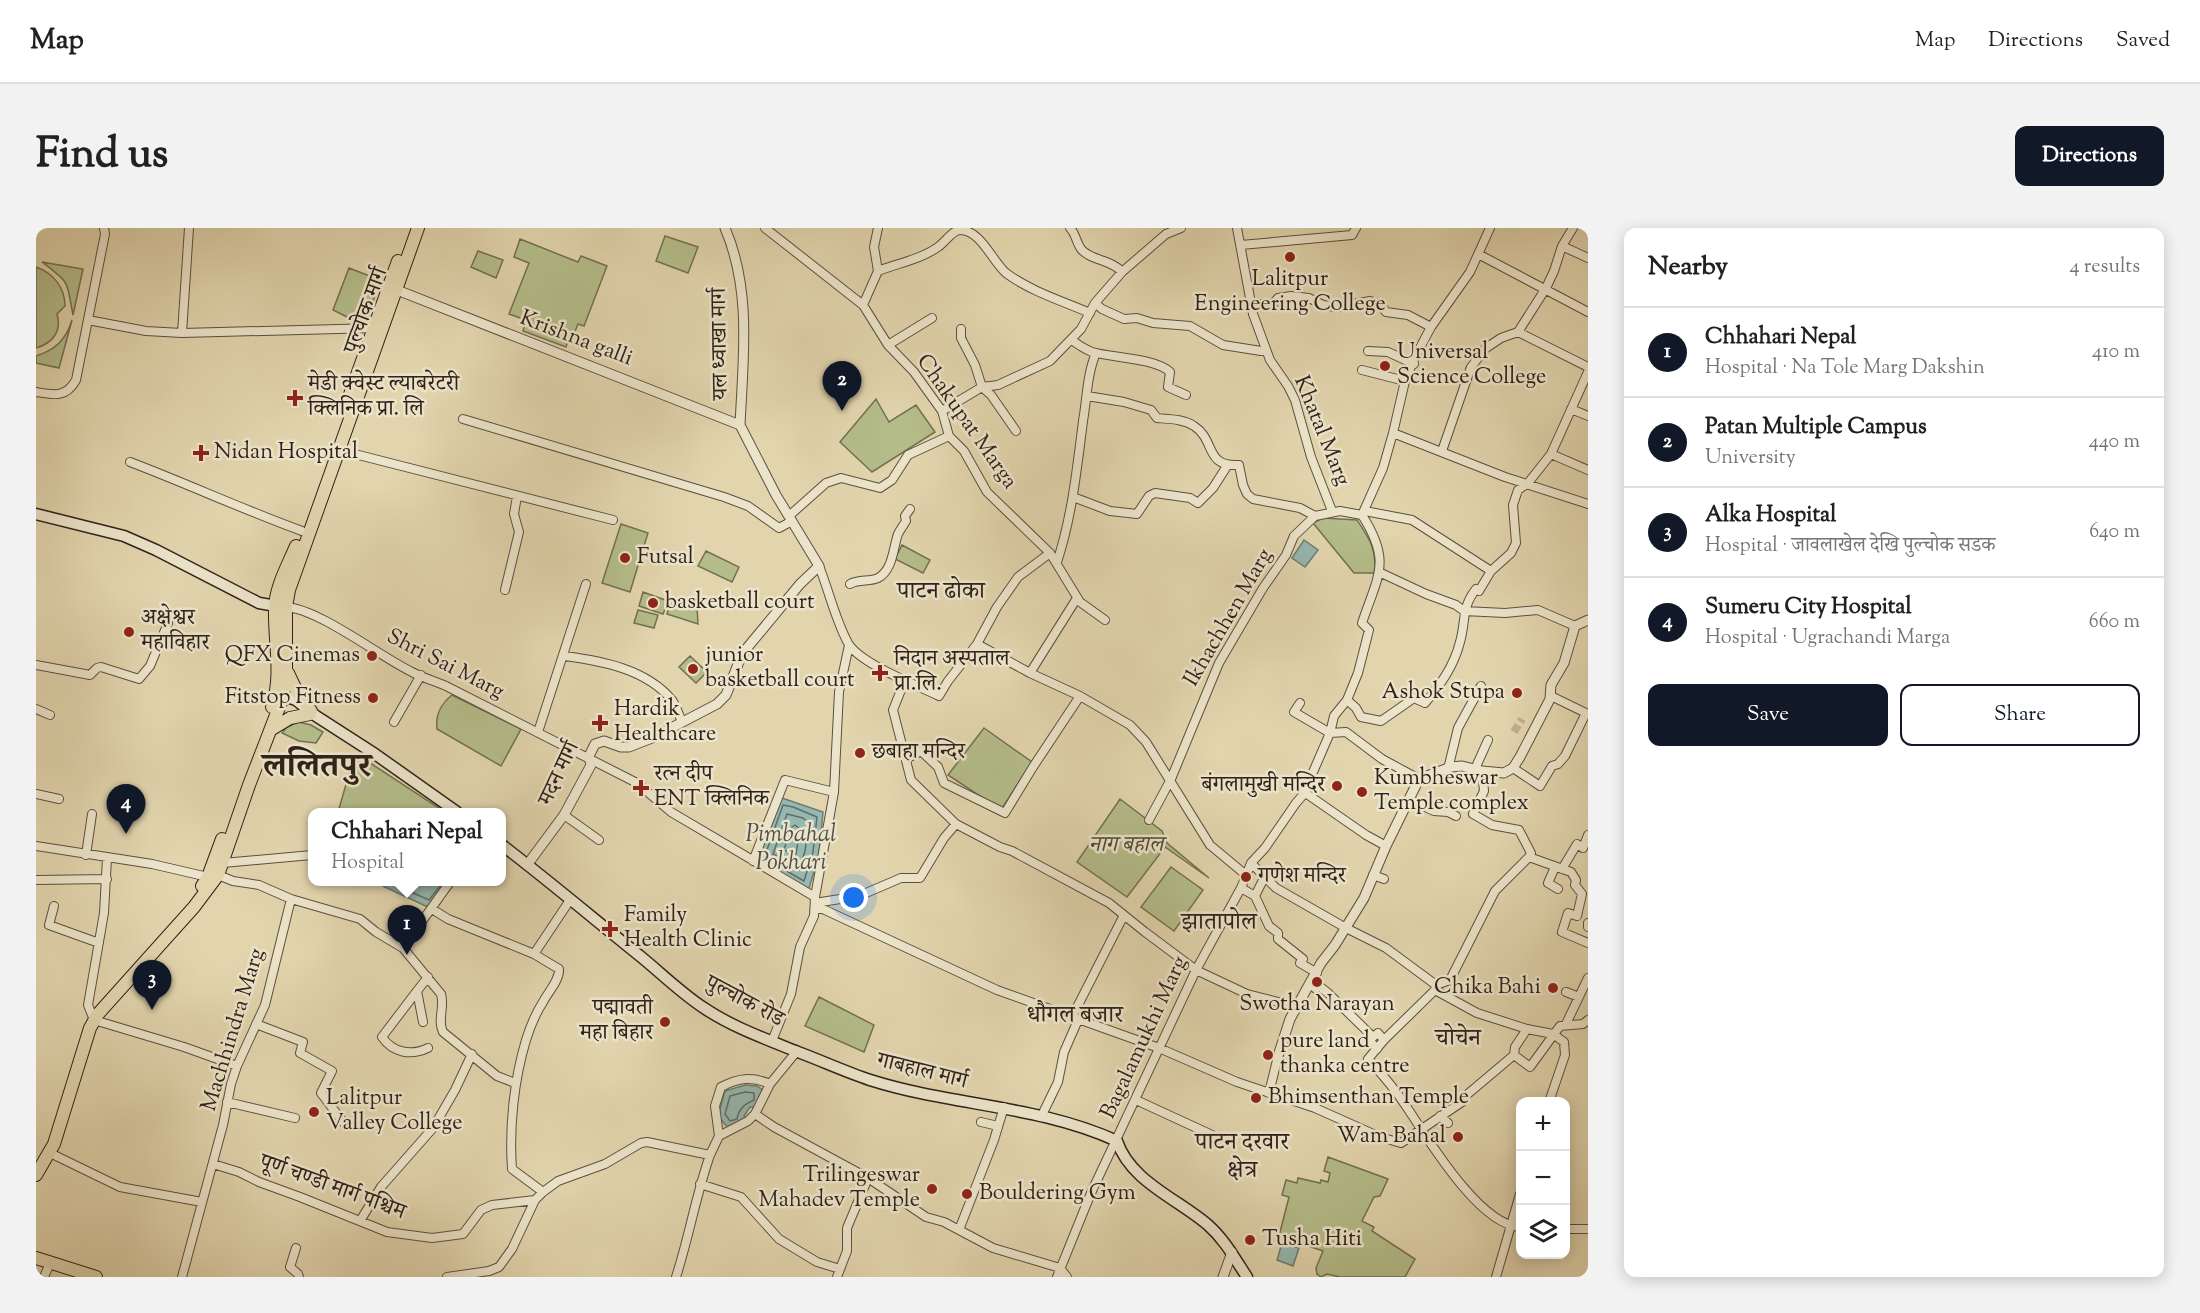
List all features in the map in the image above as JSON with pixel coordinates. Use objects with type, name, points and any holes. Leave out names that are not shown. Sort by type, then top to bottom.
[{"type":"main road","name":"पुल्चोक मार्ग","points":[[288,576],[339,450],[410,228]]},
{"type":"main road","name":"पुल्चोक मार्ग","points":[[288,576],[302,531],[378,328],[397,290],[418,228]]},
{"type":"main road","points":[[36,514],[124,536],[260,603],[280,607]]},
{"type":"main road","points":[[36,1175],[47,1150],[92,1017],[216,872],[272,729],[282,674],[280,607],[288,576]]},
{"type":"main road","points":[[282,674],[312,714]]},
{"type":"main road","points":[[279,698],[292,697],[312,714],[375,754],[450,808]]},
{"type":"main road","points":[[216,872],[279,698]]},
{"type":"main road","points":[[272,729],[290,718],[312,714]]},
{"type":"main road","points":[[506,849],[570,900]]},
{"type":"main road","name":"पुल्चोक रोड","points":[[570,900],[705,1009],[731,1023],[797,1051]]},
{"type":"main road","name":"गाबहाल मार्ग","points":[[797,1051],[831,1066],[888,1085],[982,1106],[1004,1107],[1042,1115],[1117,1141]]},
{"type":"main road","points":[[1117,1141],[1125,1158],[1148,1181],[1209,1225],[1232,1252],[1247,1277]]},
{"type":"main road","points":[[36,1162],[47,1150]]},
{"type":"main road","points":[[36,1258],[96,1277]]},
{"type":"street","points":[[36,392],[55,395],[71,390],[76,380],[105,234],[104,228]]},
{"type":"street","points":[[182,333],[189,228]]},
{"type":"street","name":"यल ध्वाखा मार्ग","points":[[725,228],[734,249],[743,301],[744,346],[740,425]]},
{"type":"street","name":"Chakupat Marga","points":[[765,228],[863,305],[888,345],[914,372],[942,411],[949,436],[964,451],[987,492],[1050,553],[1080,602],[1105,620]]},
{"type":"street","points":[[863,305],[878,270],[874,247],[878,228]]},
{"type":"street","points":[[1070,228],[1081,249],[1093,257],[1116,265],[1122,272]]},
{"type":"street","points":[[942,411],[982,387],[998,385],[1050,361],[1081,329],[1095,303],[1122,272],[1166,234],[1181,228]]},
{"type":"street","name":"Khatal Marg","points":[[1237,228],[1251,304],[1265,350],[1294,400],[1311,457],[1332,511]]},
{"type":"street","points":[[1240,245],[1352,235],[1356,228]]},
{"type":"street","points":[[1490,228],[1480,255],[1431,327],[1405,381],[1383,468],[1363,513],[1381,555],[1379,572],[1362,623],[1369,630],[1358,673],[1347,699],[1334,716],[1330,733],[1304,792],[1265,848],[1251,863],[1276,888],[1386,948],[1436,988],[1477,1013],[1527,1029],[1553,1034],[1564,1042],[1566,1048],[1550,1097]]},
{"type":"street","points":[[1442,452],[1470,367],[1486,348],[1501,338],[1518,332],[1554,271],[1571,228]]},
{"type":"street","points":[[878,270],[920,257],[940,246],[957,230],[962,230],[978,238],[995,262],[1007,273],[1048,295],[1090,313]]},
{"type":"street","points":[[1562,246],[1588,258]]},
{"type":"street","points":[[1480,255],[1588,312]]},
{"type":"street","name":"Krishna galli","points":[[397,290],[740,425]]},
{"type":"street","points":[[1251,304],[1273,304],[1278,298],[1291,296],[1309,298],[1323,305],[1336,307],[1370,301],[1380,304],[1386,312],[1408,315],[1431,327]]},
{"type":"street","points":[[1095,303],[1102,309],[1124,319],[1137,318],[1190,327],[1223,345],[1265,350]]},
{"type":"street","points":[[888,345],[932,318]]},
{"type":"street","points":[[88,320],[138,330],[182,333],[378,328]]},
{"type":"street","points":[[961,329],[961,338],[975,365],[982,387],[991,395],[1016,431]]},
{"type":"street","points":[[1347,699],[1361,717],[1381,721],[1414,698],[1425,703],[1451,668],[1461,640],[1464,611],[1472,593],[1476,589],[1479,591],[1491,571],[1511,553],[1516,543],[1513,505],[1518,490],[1528,483],[1551,454],[1588,369],[1518,332]]},
{"type":"street","points":[[1071,340],[1096,353],[1145,362],[1167,369],[1170,372],[1168,387],[1186,395]]},
{"type":"street","points":[[1368,351],[1388,352],[1414,363]]},
{"type":"street","points":[[1057,562],[1073,497],[1090,371],[1096,353]]},
{"type":"street","points":[[1362,370],[1405,381]]},
{"type":"street","points":[[1087,396],[1124,402],[1151,410],[1157,418],[1182,421],[1194,426],[1201,433],[1215,460],[1227,466],[1239,465],[1243,485],[1247,494],[1253,499],[1300,508],[1315,516],[1332,511],[1412,520],[1491,571]]},
{"type":"street","points":[[1571,409],[1588,416]]},
{"type":"street","points":[[463,419],[724,497],[748,506],[779,528],[826,483],[841,478],[880,488],[892,480],[908,455],[949,436]]},
{"type":"street","points":[[740,425],[776,495],[819,566],[849,645],[861,657],[939,696],[977,644],[997,607],[1018,576],[1050,553]]},
{"type":"street","points":[[1393,433],[1505,477],[1588,504]]},
{"type":"street","points":[[339,450],[613,520]]},
{"type":"street","points":[[1551,454],[1588,470]]},
{"type":"street","points":[[130,462],[302,531]]},
{"type":"street","points":[[1073,497],[1110,511],[1137,514],[1149,496],[1155,493],[1190,498],[1198,503],[1213,488],[1227,466]]},
{"type":"street","points":[[505,590],[519,532],[514,514],[517,496]]},
{"type":"street","points":[[850,584],[857,580],[872,580],[884,574],[894,554],[898,534],[906,521],[904,516],[910,509]]},
{"type":"street","name":"Ikhachhen Marg","points":[[1149,820],[1171,779],[1199,708],[1223,656],[1263,588],[1286,555],[1294,536],[1315,516]]},
{"type":"street","name":"मदन मार्ग","points":[[527,865],[564,815],[591,765],[589,756],[597,742],[604,741],[621,747],[629,747],[652,738],[717,704],[726,695],[742,654],[800,584],[819,566]]},
{"type":"street","points":[[1379,572],[1456,605],[1464,611],[1505,613],[1538,610],[1575,626],[1588,620]]},
{"type":"street","points":[[538,732],[565,656],[586,584]]},
{"type":"street","points":[[1030,673],[1077,598]]},
{"type":"street","name":"Shri Sai Marg","points":[[280,607],[295,607],[316,616],[414,673],[446,686],[589,756],[638,783],[671,812],[753,861],[825,910],[997,990],[1159,1048],[1237,1082],[1315,1108],[1380,1137],[1401,1143],[1421,1131]]},
{"type":"street","points":[[36,665],[90,675],[101,667],[140,679],[150,666],[168,623]]},
{"type":"street","points":[[1269,1094],[1290,1019],[1315,986],[1316,974],[1321,963],[1364,898],[1386,846],[1419,779],[1448,768],[1462,766],[1504,773],[1513,768],[1551,696],[1551,685],[1564,663],[1575,626]]},
{"type":"street","points":[[977,644],[1030,673],[1080,696],[1130,725],[1146,742],[1171,779],[1210,844],[1246,874]]},
{"type":"street","points":[[772,1041],[791,994],[800,947],[811,924],[834,792],[839,692],[849,645]]},
{"type":"street","points":[[565,656],[604,662],[624,668],[646,680],[672,701],[682,722]]},
{"type":"street","points":[[394,722],[421,675]]},
{"type":"street","points":[[904,680],[893,710],[911,780],[956,824],[1109,903],[1196,970],[1247,994],[1278,1002],[1296,1010]]},
{"type":"street","points":[[1448,768],[1458,728],[1481,686]]},
{"type":"street","points":[[906,759],[921,751],[938,766],[945,783],[1005,813],[1080,696]]},
{"type":"street","points":[[1513,768],[1540,786],[1552,766],[1558,764],[1565,756],[1586,713],[1551,696]]},
{"type":"street","points":[[1300,704],[1294,712],[1330,733],[1346,732],[1382,759],[1419,779]]},
{"type":"street","points":[[36,710],[50,715]]},
{"type":"street","points":[[1488,740],[1479,770],[1484,791],[1473,814],[1492,825],[1519,830],[1531,853],[1495,891],[1450,980],[1436,988],[1368,1059],[1390,1083],[1457,1180],[1493,1216],[1511,1227],[1516,1227]]},
{"type":"street","points":[[753,861],[785,780],[834,792]]},
{"type":"street","points":[[1304,792],[1366,835],[1386,846]]},
{"type":"street","points":[[36,794],[59,799]]},
{"type":"street","points":[[1410,800],[1434,811],[1448,812],[1456,816]]},
{"type":"street","points":[[86,855],[92,814]]},
{"type":"street","points":[[564,815],[599,840]]},
{"type":"street","points":[[815,902],[859,896],[904,877],[920,878],[956,824]]},
{"type":"street","points":[[1558,889],[1547,882],[1577,844],[1583,848],[1588,835]]},
{"type":"street","points":[[36,846],[216,872],[308,856]]},
{"type":"street","points":[[1529,857],[1571,872],[1575,885],[1582,894],[1577,916],[1568,913],[1562,932],[1588,941]]},
{"type":"street","points":[[107,858],[107,879],[99,943],[88,1005],[92,1017],[237,1066]]},
{"type":"street","name":"Bagalamukhi Marg","points":[[1062,1273],[1091,1193],[1196,970],[1241,888],[1251,863]]},
{"type":"street","points":[[216,872],[232,881],[265,887],[291,898],[360,919],[376,932],[404,948],[441,994],[443,999],[440,1025],[443,1032],[497,1076],[515,1083]]},
{"type":"street","points":[[1373,875],[1384,879]]},
{"type":"street","points":[[1255,896],[1265,876]]},
{"type":"street","points":[[36,880],[107,879]]},
{"type":"street","points":[[404,948],[447,886]]},
{"type":"street","points":[[1241,888],[1255,896],[1269,926],[1278,933],[1278,939],[1303,958],[1300,963],[1316,974]]},
{"type":"street","name":"Machhindra Marg","points":[[183,1277],[213,1164],[226,1102],[237,1066],[265,1005],[291,898]]},
{"type":"street","points":[[534,954],[570,900]]},
{"type":"street","points":[[54,906],[49,925],[99,943]]},
{"type":"street","points":[[432,909],[470,929],[534,954],[559,969],[560,972],[542,1002],[526,1039],[515,1083],[512,1169],[543,1192]]},
{"type":"street","points":[[1042,1115],[1058,1082],[1064,1052],[1075,1019],[1124,915]]},
{"type":"street","points":[[428,977],[382,1036],[390,1047],[401,1051],[420,1052],[428,1048]]},
{"type":"street","points":[[1566,1024],[1588,978]]},
{"type":"street","points":[[1315,986],[1328,993],[1373,1037]]},
{"type":"street","points":[[417,990],[423,1022]]},
{"type":"street","points":[[1566,992],[1579,997]]},
{"type":"street","points":[[1514,1055],[1530,1067],[1560,1026],[1583,1024],[1588,1020]]},
{"type":"street","points":[[256,1024],[303,1042],[300,1053],[332,1071],[321,1093],[343,1122]]},
{"type":"street","points":[[1421,1131],[1462,1102],[1463,1098],[1514,1055],[1515,1047],[1527,1029]]},
{"type":"street","points":[[1377,1049],[1369,1040],[1378,1034],[1384,1040]]},
{"type":"street","points":[[719,1136],[748,1122],[755,1114],[770,1084],[797,1051]]},
{"type":"street","points":[[360,1221],[381,1187],[434,1128],[472,1054]]},
{"type":"street","points":[[676,1277],[700,1184],[719,1136],[715,1106],[721,1087],[731,1082],[752,1078],[770,1084]]},
{"type":"street","points":[[1136,1100],[1212,1135]]},
{"type":"street","points":[[226,1102],[295,1118]]},
{"type":"street","points":[[959,1230],[973,1197],[1004,1107]]},
{"type":"street","points":[[755,1114],[774,1127],[868,1178],[926,1217],[944,1222],[993,1248],[1062,1273]]},
{"type":"street","points":[[1440,1116],[1448,1124]]},
{"type":"street","points":[[981,1122],[998,1126]]},
{"type":"street","points":[[447,1277],[489,1271],[499,1267],[512,1249],[535,1200],[558,1181],[605,1164],[640,1143],[652,1141],[710,1155]]},
{"type":"street","points":[[47,1150],[120,1187],[202,1202]]},
{"type":"street","name":"पूर्ण चण्डी मार्ग पश्चिम","points":[[213,1164],[239,1172],[258,1182],[395,1234],[432,1238],[463,1234],[481,1210],[492,1204],[535,1200]]},
{"type":"street","points":[[700,1184],[741,1197],[779,1239],[839,1273],[847,1251],[847,1228],[868,1178]]},
{"type":"street","points":[[1496,1277],[1518,1205]]},
{"type":"street","points":[[1570,1229],[1588,1229]]},
{"type":"street","points":[[296,1248],[290,1267],[299,1277]]},
{"type":"street","points":[[1223,1277],[1232,1252]]},
{"type":"street","points":[[44,1277],[50,1263]]},
{"type":"green space","points":[[665,236],[698,247],[688,273],[656,261]]},
{"type":"green space","points":[[520,239],[578,262],[581,256],[607,266],[584,326],[578,324],[566,347],[523,331],[526,320],[509,314],[529,263],[514,257]]},
{"type":"green space","points":[[478,251],[503,260],[496,278],[471,267]]},
{"type":"green space","points":[[42,262],[83,269],[73,315],[66,284]]},
{"type":"green space","points":[[36,267],[48,273],[57,282],[63,293],[65,306],[57,314],[58,326],[55,335],[47,343],[36,348]]},
{"type":"green space","points":[[349,268],[380,280],[367,320],[362,321],[353,317],[351,319],[333,310]]},
{"type":"green space","points":[[72,320],[59,368],[36,363],[36,356],[49,351],[63,339]]},
{"type":"green space","points":[[876,399],[889,422],[916,405],[935,432],[872,472],[840,442]]},
{"type":"green space","points":[[1323,518],[1357,520],[1374,551],[1374,573],[1354,573],[1313,523]]},
{"type":"green space","name":"Futsal","points":[[621,524],[648,533],[630,592],[602,583]]},
{"type":"green space","points":[[902,545],[930,560],[923,573],[895,559]]},
{"type":"green space","points":[[706,551],[739,567],[732,582],[698,566]]},
{"type":"green space","name":"basketball court","points":[[643,592],[668,601],[663,614],[639,606]]},
{"type":"green space","points":[[671,599],[697,607],[698,624],[667,614]]},
{"type":"green space","name":"basketball court","points":[[638,610],[658,615],[654,628],[634,623]]},
{"type":"green space","name":"junior basketball court","points":[[690,656],[707,672],[696,683],[679,667]]},
{"type":"green space","points":[[452,695],[521,729],[501,766],[437,729],[440,710]]},
{"type":"green space","points":[[299,722],[311,725],[323,732],[316,743],[299,741],[282,733],[287,727]]},
{"type":"green space","points":[[984,728],[1032,762],[1001,810],[948,775]]},
{"type":"green space","points":[[358,755],[439,808],[339,808],[354,757]]},
{"type":"green space","name":"नाग बहाल","points":[[1120,799],[1162,831],[1167,843],[1209,878],[1165,847],[1127,897],[1077,862]]},
{"type":"green space","points":[[1171,867],[1203,890],[1174,931],[1141,907]]},
{"type":"green space","points":[[819,997],[874,1025],[864,1052],[805,1026]]},
{"type":"green space","points":[[1328,1157],[1388,1179],[1380,1196],[1374,1197],[1362,1221],[1374,1227],[1372,1231],[1415,1259],[1405,1277],[1340,1277],[1327,1274],[1321,1277],[1317,1274],[1316,1268],[1323,1251],[1279,1236],[1289,1197],[1282,1195],[1286,1180],[1297,1183],[1298,1178],[1320,1183],[1321,1180],[1328,1182],[1330,1173],[1324,1171]]},
{"type":"water","points":[[1304,540],[1318,550],[1305,567],[1292,558]]},
{"type":"water","name":"Pimbahal Pokhari","points":[[779,797],[823,812],[819,854],[808,892],[756,861]]},
{"type":"water","points":[[383,886],[447,886],[432,909]]},
{"type":"water","points":[[745,1085],[757,1086],[764,1091],[757,1107],[750,1107],[744,1116],[746,1121],[730,1130],[718,1116],[725,1091]]},
{"type":"water","points":[[1282,1243],[1299,1248],[1293,1266],[1277,1260]]},
{"type":"tunnel","points":[[1514,732],[1522,719]]},
{"type":"place","name":"Lalitpur Engineering College","points":[[1290,257]]},
{"type":"place","name":"Universal Science College","points":[[1385,366]]},
{"type":"place","name":"मेडी क्वेस्ट ल्याबरेटरी क्लिनिक प्रा. लि","points":[[295,398]]},
{"type":"place","name":"Patan Multiple Campus","points":[[842,411]]},
{"type":"place","name":"Nidan Hospital","points":[[201,453]]},
{"type":"place","name":"Futsal","points":[[625,558]]},
{"type":"place","name":"basketball court","points":[[653,603]]},
{"type":"place","name":"अक्षेश्वर महाविहार","points":[[129,632]]},
{"type":"place","name":"QFX Cinemas","points":[[372,656]]},
{"type":"place","name":"junior basketball court","points":[[693,669]]},
{"type":"place","name":"निदान अस्पताल प्रा.लि.","points":[[880,673]]},
{"type":"place","name":"Ashok Stupa","points":[[1517,693]]},
{"type":"place","name":"Fitstop Fitness","points":[[373,698]]},
{"type":"place","name":"Hardik Healthcare","points":[[600,723]]},
{"type":"place","name":"छबाहा मन्दिर","points":[[860,753]]},
{"type":"place","name":"बंगलामुखी मन्दिर","points":[[1337,786]]},
{"type":"place","name":"रत्न दीप ENT क्लिनिक","points":[[641,788]]},
{"type":"place","name":"Kumbheswar Temple complex","points":[[1362,792]]},
{"type":"place","name":"Sumeru City Hospital","points":[[126,834]]},
{"type":"place","name":"गणेश मन्दिर","points":[[1246,877]]},
{"type":"place","name":"Family Health Clinic","points":[[610,929]]},
{"type":"place","name":"Chhahari Nepal","points":[[407,955]]},
{"type":"place","name":"Swotha Narayan","points":[[1317,982]]},
{"type":"place","name":"Chika Bahi","points":[[1553,988]]},
{"type":"place","name":"Alka Hospital","points":[[152,1010]]},
{"type":"place","name":"पद्मावती महा बिहार","points":[[665,1022]]},
{"type":"place","name":"pure land thanka centre","points":[[1268,1055]]},
{"type":"place","name":"Bhimsenthan Temple","points":[[1256,1098]]},
{"type":"place","name":"Lalitpur Valley College","points":[[314,1112]]},
{"type":"place","name":"Wam Bahal","points":[[1458,1137]]},
{"type":"place","name":"Trilingeswar Mahadev Temple","points":[[932,1189]]},
{"type":"place","name":"Bouldering Gym","points":[[967,1194]]},
{"type":"place","name":"Tusha Hiti","points":[[1250,1240]]},
{"type":"district","name":"पाटन ढोका","points":[[941,592]]},
{"type":"district","name":"ललितपुर","points":[[317,767]]},
{"type":"district","name":"झातापोल","points":[[1219,923]]},
{"type":"district","name":"धौगल बजार","points":[[1075,1016]]},
{"type":"district","name":"चोचेन","points":[[1458,1039]]},
{"type":"district","name":"पाटन दरवार क्षेत्र","points":[[1242,1157]]}]
